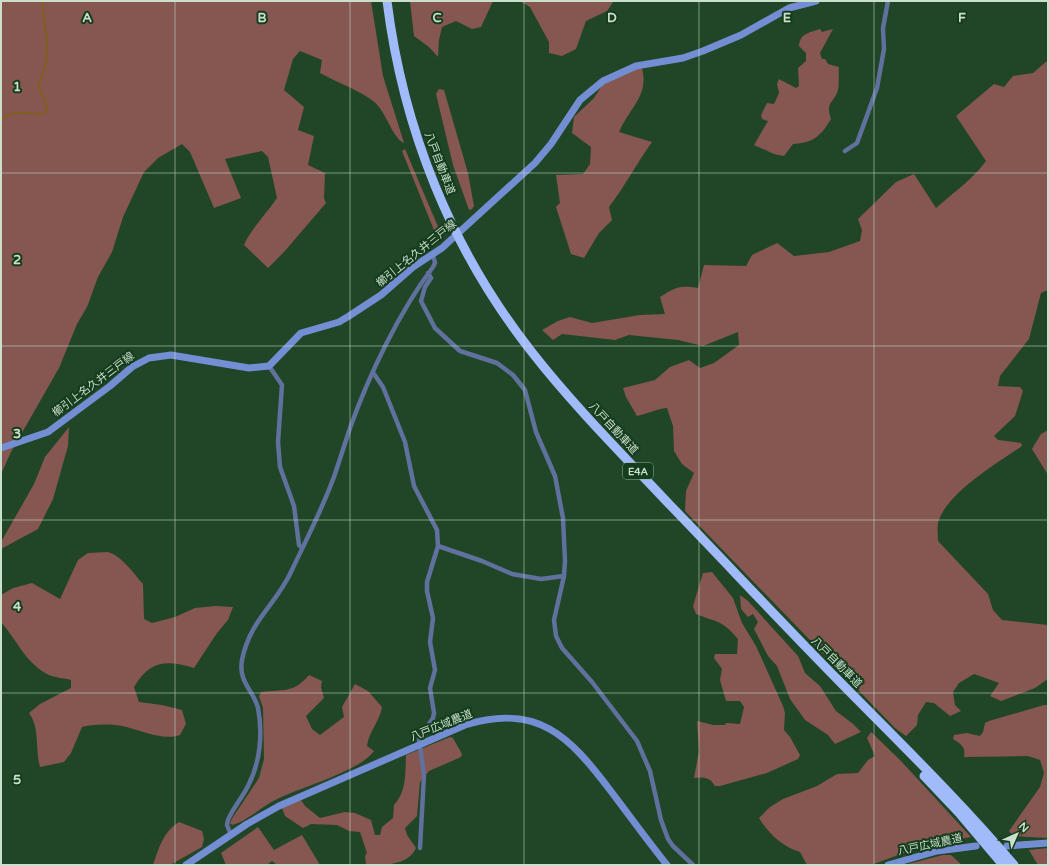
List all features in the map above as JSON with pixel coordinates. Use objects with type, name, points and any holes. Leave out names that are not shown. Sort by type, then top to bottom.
[{"type":"highway","name":"八戸自動車道","points":[[383,1],[395,73],[403,105],[422,164],[442,215],[461,252],[505,324],[574,409],[779,626],[942,795],[1003,865]]},
{"type":"highway","name":"八戸自動車道","points":[[387,1],[396,58],[405,98],[425,163],[463,248],[510,323],[531,351],[583,412],[782,623],[964,808],[1014,865]]},
{"type":"main road","name":"櫛引上名久井三戸線","points":[[1,448],[48,432],[110,386],[132,366],[149,358],[171,355],[249,368],[270,366],[297,336],[349,316],[380,295],[413,267],[442,248],[535,163],[551,144],[580,100],[603,81],[630,68],[683,58],[703,51],[741,35],[789,8],[816,1]]},
{"type":"main road","name":"八戸広域農道","points":[[186,865],[230,835],[278,806],[420,744],[465,725],[485,719],[521,719],[551,730],[567,740],[589,763],[666,865]]},
{"type":"main road","points":[[1007,846],[1048,843]]},
{"type":"main road","name":"八戸広域農道","points":[[888,865],[938,852],[976,846]]},
{"type":"street","points":[[845,151],[857,143],[877,88],[884,49],[883,28],[888,1]]},
{"type":"street","points":[[230,835],[227,825],[228,820],[254,774],[260,742],[258,707],[244,682],[242,662],[253,627],[285,584],[326,496],[350,427],[404,311],[435,263],[433,255]]},
{"type":"street","points":[[428,274],[431,278],[425,287],[421,302],[435,328],[460,351],[497,363],[513,375],[525,390],[536,432],[555,476],[565,536],[564,576],[554,620],[558,642],[637,741],[650,771],[661,820],[668,839],[673,846],[693,865]]},
{"type":"street","points":[[270,366],[282,385],[278,442],[280,467],[294,506],[299,545],[302,548]]},
{"type":"street","points":[[374,374],[383,387],[405,442],[414,486],[437,530],[438,546],[427,582],[427,591],[433,618],[430,642],[435,670],[430,688],[434,713],[430,724],[419,736],[424,775],[420,848]]},
{"type":"street","points":[[438,546],[482,561],[512,574],[541,579],[564,576]]},
{"type":"shaded area","points":[[1,1],[371,1],[383,76],[404,143],[396,136],[378,105],[361,93],[320,73],[322,60],[300,51],[293,59],[284,90],[304,107],[298,130],[314,136],[308,165],[325,173],[324,198],[326,203],[284,252],[268,268],[244,245],[254,227],[277,198],[268,157],[262,151],[225,159],[241,198],[214,208],[190,152],[182,144],[158,158],[144,172],[123,217],[112,252],[98,277],[87,307],[77,324],[59,368],[11,452],[1,474]]},
{"type":"shaded area","points":[[410,1],[493,1],[481,27],[472,29],[456,21],[442,27],[439,40],[438,57],[429,47],[414,36]]},
{"type":"shaded area","points":[[520,1],[647,1],[613,2],[607,11],[586,21],[576,49],[562,56],[549,53],[549,42],[530,7]]},
{"type":"shaded area","points":[[820,29],[822,32],[833,29],[820,53],[822,59],[825,59],[828,64],[839,67],[838,90],[829,107],[831,119],[824,130],[816,138],[806,142],[793,144],[784,156],[774,154],[754,145],[768,121],[762,119],[761,115],[767,103],[774,104],[779,93],[777,84],[779,79],[796,88],[799,86],[798,68],[806,61],[806,53],[799,46],[801,38],[806,34]]},
{"type":"shaded area","points":[[1048,60],[1048,290],[1041,293],[1029,339],[1000,376],[998,386],[1020,387],[1023,391],[1015,416],[994,436],[998,440],[1021,443],[1022,446],[961,490],[951,501],[943,512],[938,523],[938,541],[988,594],[993,610],[1002,620],[1048,625],[1048,679],[1035,688],[1001,701],[990,696],[999,683],[974,674],[959,683],[953,692],[955,705],[961,711],[950,716],[934,703],[926,702],[918,715],[917,725],[906,736],[895,728],[685,511],[686,491],[694,473],[682,464],[674,451],[673,426],[667,408],[637,416],[626,397],[623,388],[655,380],[670,367],[689,360],[700,368],[714,363],[739,345],[738,332],[703,346],[678,340],[629,335],[615,340],[562,334],[553,340],[542,330],[558,321],[570,317],[592,323],[640,315],[665,314],[660,297],[670,291],[682,287],[698,288],[704,265],[746,266],[752,255],[777,243],[794,256],[829,252],[860,241],[862,230],[858,219],[896,182],[914,174],[936,208],[969,180],[986,161],[956,116],[994,84],[1004,87],[1013,76],[1033,73]]},
{"type":"shaded area","points":[[640,62],[643,73],[642,91],[619,132],[652,142],[609,207],[612,220],[599,233],[584,258],[571,254],[556,207],[560,203],[556,175],[583,174],[590,164],[591,147],[572,133],[574,117],[594,98],[605,81]]},
{"type":"shaded area","points":[[439,89],[444,90],[468,173],[474,206],[469,210],[453,165],[436,94]]},
{"type":"shaded area","points":[[405,149],[442,236],[438,240],[402,151]]},
{"type":"shaded area","points":[[69,427],[68,446],[53,499],[38,529],[1,549],[1,542],[34,484],[45,457]]},
{"type":"shaded area","points":[[1048,430],[1048,475],[1032,449],[1041,434]]},
{"type":"shaded area","points":[[108,552],[123,561],[143,584],[144,619],[152,623],[175,617],[195,608],[215,606],[233,607],[228,620],[217,633],[194,668],[167,663],[159,664],[146,672],[134,687],[139,702],[162,705],[182,710],[186,724],[180,735],[166,737],[159,736],[122,726],[112,725],[82,727],[71,753],[64,762],[40,767],[35,725],[29,713],[40,704],[71,688],[71,680],[49,675],[34,665],[22,651],[1,622],[1,595],[13,588],[32,583],[60,599],[78,560],[88,553]]},
{"type":"shaded area","points":[[712,572],[733,598],[742,623],[756,646],[783,706],[785,713],[784,730],[790,737],[800,755],[798,759],[767,773],[720,786],[715,786],[706,778],[694,778],[699,751],[697,721],[713,725],[725,725],[726,723],[740,724],[744,707],[740,701],[726,701],[720,680],[722,669],[714,658],[715,654],[737,654],[738,639],[723,625],[696,614],[693,606],[703,573]]},
{"type":"shaded area","points":[[740,595],[748,601],[798,656],[805,673],[820,686],[836,711],[861,732],[835,744],[828,735],[805,720],[790,699],[777,666],[768,656],[754,629],[758,622],[753,614],[748,617],[741,609]]},
{"type":"shaded area","points":[[309,675],[322,681],[321,687],[324,698],[306,716],[312,729],[320,735],[344,717],[342,707],[355,684],[368,691],[382,707],[367,746],[374,751],[367,758],[343,772],[285,795],[248,818],[232,825],[230,823],[233,817],[259,778],[264,759],[263,708],[259,696],[261,692],[287,690],[293,688]]},
{"type":"shaded area","points":[[1048,705],[1048,838],[1013,836],[1009,831],[1040,787],[1044,773],[1040,760],[1028,756],[964,757],[964,748],[953,739],[954,735],[967,733],[980,736],[983,732],[985,723],[989,721]]},
{"type":"shaded area","points":[[871,732],[900,760],[971,837],[923,846],[871,865],[807,865],[800,852],[788,847],[776,839],[759,818],[770,807],[783,799],[817,786],[837,774],[858,773],[868,760],[875,756],[867,738]]},
{"type":"shaded area","points":[[450,737],[453,738],[462,754],[461,757],[429,771],[420,782],[417,816],[405,828],[407,835],[416,848],[412,854],[401,861],[388,864],[366,865],[365,856],[367,853],[360,832],[349,831],[337,825],[311,824],[303,828],[285,816],[282,808],[301,800],[305,806],[320,818],[345,812],[355,813],[371,820],[375,835],[380,835],[382,827],[393,818],[394,805],[403,788],[406,755]]},
{"type":"shaded area","points":[[179,822],[202,831],[204,839],[202,847],[170,865],[153,865],[165,836]]},
{"type":"shaded area","points":[[258,827],[274,850],[302,835],[320,865],[277,865],[272,861],[267,865],[226,865],[221,853]]},
{"type":"shaded area","points":[[1048,848],[1048,865],[1038,865],[1029,850]]},
{"type":"shaded area","points":[[943,855],[951,855],[962,865],[904,865]]},
{"type":"waterway","points":[[1,120],[12,114],[44,114],[46,111],[47,107],[45,100],[39,87],[47,50],[42,1]]}]
